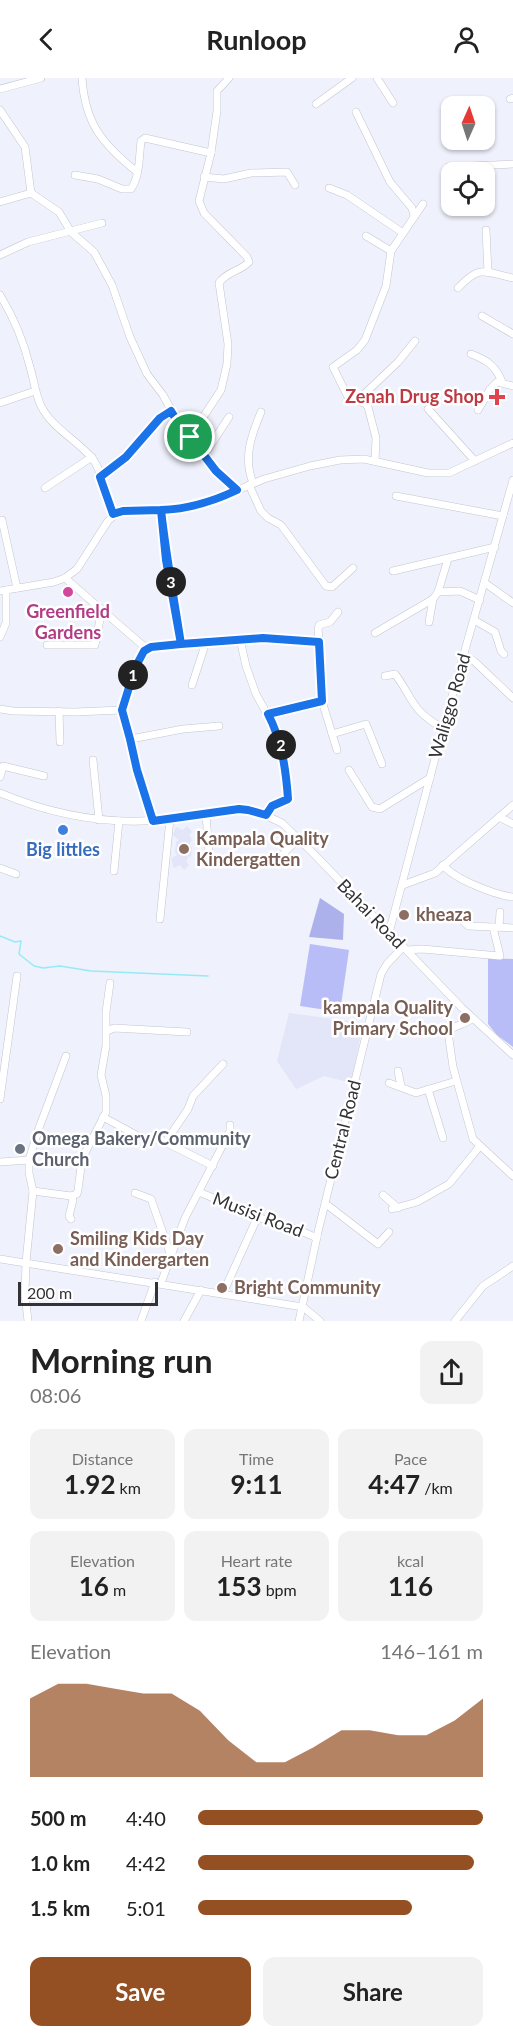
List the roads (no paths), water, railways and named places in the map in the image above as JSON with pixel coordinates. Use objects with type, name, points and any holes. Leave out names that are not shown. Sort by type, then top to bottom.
[{"type":"street","points":[[0,89],[41,78]]},
{"type":"street","points":[[82,78],[84,98],[94,129],[136,171]]},
{"type":"street","points":[[190,437],[221,390],[227,364],[228,344],[219,282],[249,262],[247,257],[204,213],[200,201],[211,153],[217,111],[217,91],[229,78]]},
{"type":"street","points":[[316,104],[352,78]]},
{"type":"street","points":[[377,78],[393,103]]},
{"type":"street","points":[[0,110],[25,147],[30,193]]},
{"type":"street","points":[[356,112],[390,182],[412,208],[414,216]]},
{"type":"street","points":[[75,175],[99,179],[127,189],[133,186],[141,141],[145,138],[211,153]]},
{"type":"street","points":[[495,165],[513,164]]},
{"type":"street","points":[[204,177],[224,179],[251,173],[287,172],[295,185]]},
{"type":"street","points":[[329,188],[346,195],[403,233]]},
{"type":"street","points":[[0,202],[30,193],[59,212],[71,232],[94,252],[112,285],[140,361],[180,426],[222,477],[237,490]]},
{"type":"street","points":[[375,461],[376,438],[370,412],[366,404],[348,397],[333,367],[357,350],[365,340],[386,286],[391,251],[423,204]]},
{"type":"street","points":[[0,255],[28,242],[102,224]]},
{"type":"street","points":[[486,230],[488,272]]},
{"type":"street","points":[[366,236],[391,251]]},
{"type":"street","points":[[458,288],[471,275],[488,272],[513,278]]},
{"type":"street","points":[[0,295],[25,351],[35,391],[48,417],[92,458],[113,514]]},
{"type":"street","points":[[482,316],[513,334]]},
{"type":"street","points":[[358,400],[398,362],[415,341]]},
{"type":"street","points":[[471,354],[494,366],[502,382]]},
{"type":"street","points":[[478,410],[490,388],[497,382],[513,386]]},
{"type":"street","points":[[0,403],[35,391]]},
{"type":"street","points":[[428,409],[475,461]]},
{"type":"street","points":[[100,477],[126,457],[160,418],[171,411]]},
{"type":"street","points":[[261,412],[252,431],[248,449],[251,484],[261,511],[280,525],[303,553],[323,584],[332,587],[353,568]]},
{"type":"street","points":[[204,456],[229,417]]},
{"type":"street","points":[[0,637],[6,623],[3,590],[54,582],[74,572],[113,514],[123,511],[179,509],[205,503],[251,484],[329,461],[352,459],[375,461],[435,474],[449,473],[513,443]]},
{"type":"street","points":[[45,488],[92,458]]},
{"type":"street","name":"Waliggo Road","points":[[389,933],[443,728],[513,480]]},
{"type":"street","points":[[396,496],[504,516]]},
{"type":"street","points":[[161,510],[166,560],[181,644]]},
{"type":"street","points":[[2,520],[17,588]]},
{"type":"street","points":[[393,571],[495,547]]},
{"type":"street","points":[[429,622],[448,559]]},
{"type":"street","points":[[65,578],[147,649]]},
{"type":"street","points":[[485,583],[513,603]]},
{"type":"street","points":[[375,633],[436,595],[460,591],[480,600]]},
{"type":"street","points":[[47,645],[95,645],[102,609]]},
{"type":"street","points":[[337,750],[322,701],[318,627],[330,622],[338,612]]},
{"type":"street","points":[[474,620],[495,632],[504,654]]},
{"type":"street","points":[[153,821],[122,710],[135,668],[147,649],[263,638],[319,642]]},
{"type":"street","points":[[240,639],[252,684],[277,731],[282,748],[288,799],[272,806],[266,815]]},
{"type":"street","points":[[192,685],[206,642]]},
{"type":"street","points":[[464,656],[474,661],[513,698]]},
{"type":"street","points":[[385,676],[395,674],[411,702],[432,722],[443,728]]},
{"type":"street","points":[[268,714],[322,701]]},
{"type":"street","points":[[0,709],[90,712],[122,710]]},
{"type":"street","points":[[59,711],[60,742]]},
{"type":"street","points":[[332,734],[366,724],[382,764]]},
{"type":"street","points":[[130,739],[183,729],[219,726]]},
{"type":"street","points":[[93,760],[99,820]]},
{"type":"street","points":[[0,777],[1,763],[44,776]]},
{"type":"street","points":[[349,770],[372,807],[380,809],[430,778]]},
{"type":"street","name":"Bahai Road","points":[[0,793],[69,816],[99,820],[153,821],[239,809],[266,815],[282,824],[298,839],[473,1018],[513,1055]]},
{"type":"street","points":[[403,885],[427,877],[513,805]]},
{"type":"street","points":[[206,814],[209,855]]},
{"type":"street","points":[[499,817],[513,824]]},
{"type":"street","points":[[160,919],[170,819]]},
{"type":"street","points":[[114,871],[119,821]]},
{"type":"street","points":[[276,861],[298,839]]},
{"type":"street","points":[[443,865],[452,874],[503,896],[513,897]]},
{"type":"street","points":[[0,868],[16,874]]},
{"type":"street","points":[[405,949],[500,956],[496,927],[500,912]]},
{"type":"street","points":[[461,919],[468,926],[513,928]]},
{"type":"street","name":"Central Road","points":[[299,1321],[381,974],[387,964],[405,949]]},
{"type":"street","points":[[0,1099],[17,976]]},
{"type":"street","points":[[33,1191],[71,1196],[76,1194],[82,1159],[103,1117],[106,1103],[101,1069],[108,1031],[105,1012],[110,983]]},
{"type":"street","points":[[473,1018],[468,1023],[451,1028],[448,1032],[456,1081],[472,1135],[480,1146],[513,1176]]},
{"type":"street","points":[[108,1031],[114,1028],[187,1032]]},
{"type":"street","points":[[28,1321],[25,1294],[26,1262],[33,1191],[29,1160],[66,1056]]},
{"type":"street","points":[[165,1143],[188,1109],[193,1096],[223,1064]]},
{"type":"street","points":[[398,1071],[401,1086]]},
{"type":"street","points":[[389,1083],[416,1093],[456,1081]]},
{"type":"street","points":[[428,1089],[442,1138]]},
{"type":"street","points":[[103,1117],[138,1136],[165,1143],[213,1166]]},
{"type":"street","points":[[141,1321],[171,1256],[185,1218],[230,1131],[230,1125]]},
{"type":"street","points":[[383,1195],[395,1209],[417,1202],[449,1184],[480,1146]]},
{"type":"street","points":[[0,1162],[29,1160]]},
{"type":"street","name":"Musisi Road","points":[[199,1192],[317,1238]]},
{"type":"street","points":[[135,1193],[151,1199],[171,1256]]},
{"type":"street","points":[[71,1196],[73,1198],[69,1216],[71,1220]]},
{"type":"street","points":[[326,1204],[378,1244],[389,1232]]},
{"type":"street","points":[[223,1293],[258,1216]]},
{"type":"street","points":[[0,1258],[303,1307],[320,1321]]},
{"type":"street","points":[[455,1321],[483,1286],[513,1266]]},
{"type":"street","points":[[184,1321],[201,1290]]},
{"type":"waterway","points":[[0,936],[15,942],[21,941],[19,954],[34,966],[43,968],[60,966],[91,971],[208,976]]},
{"type":"place","name":"Zenah Drug Shop","points":[[497,397]]},
{"type":"place","name":"Greenfield Gardens","points":[[68,592]]},
{"type":"place","name":"Big littles","points":[[63,830]]},
{"type":"place","name":"Kampala Quality Kindergatten","points":[[184,849]]},
{"type":"place","name":"kheaza","points":[[404,915]]},
{"type":"place","name":"kampala Quality Primary School","points":[[465,1018]]},
{"type":"place","name":"Omega Bakery/Community Church","points":[[20,1149]]},
{"type":"place","name":"Smiling Kids Day and Kindergarten","points":[[58,1249]]},
{"type":"place","name":"Bright Community","points":[[222,1288]]}]
